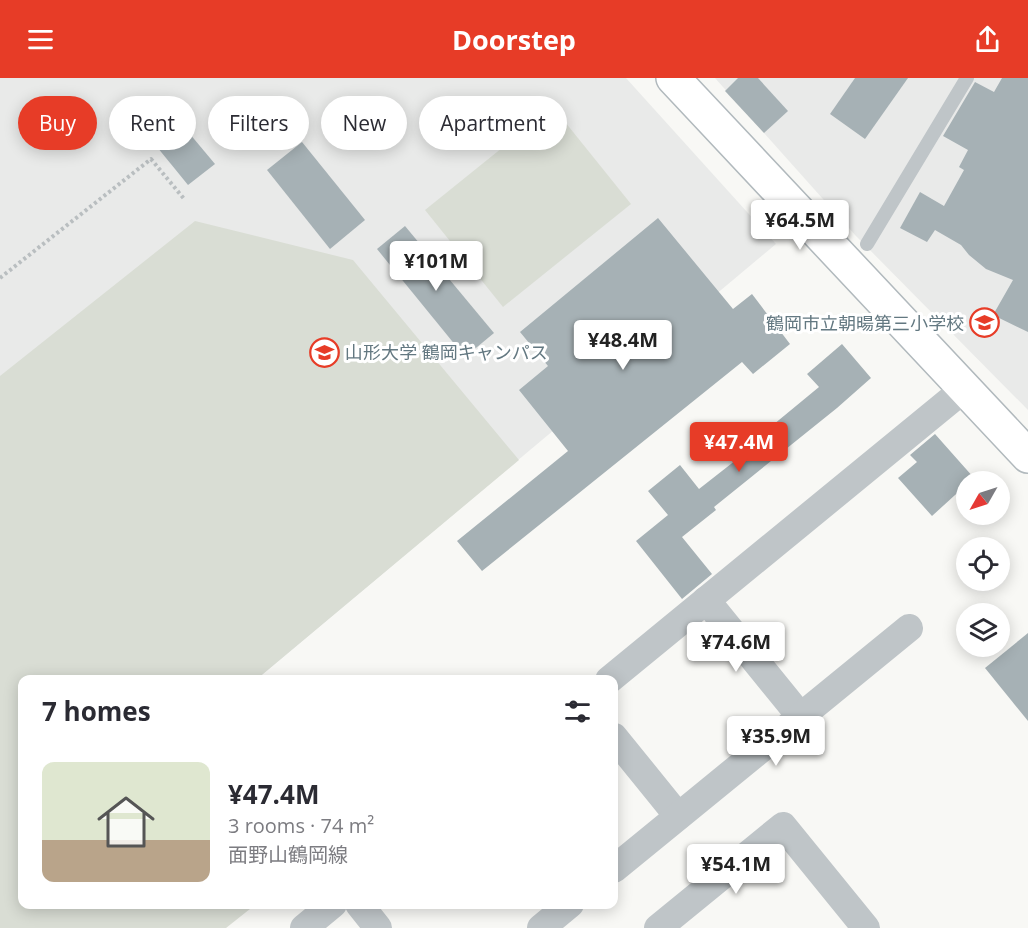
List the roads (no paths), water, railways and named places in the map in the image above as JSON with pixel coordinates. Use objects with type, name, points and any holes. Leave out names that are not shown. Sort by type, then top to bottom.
[{"type":"main road","points":[[673,78],[1028,456]]},
{"type":"street","points":[[615,675],[964,390]]},
{"type":"street","points":[[706,600],[801,717]]},
{"type":"street","points":[[618,866],[909,628]]},
{"type":"street","points":[[618,742],[678,816]]},
{"type":"street","points":[[660,928],[783,826],[866,928]]},
{"type":"street","points":[[304,928],[327,909]]},
{"type":"street","points":[[362,909],[378,928]]},
{"type":"street","points":[[541,928],[564,909]]},
{"type":"lane","points":[[867,244],[967,78]]},
{"type":"place","name":"鶴岡市立朝暘第三小学校","points":[[985,323]]},
{"type":"place","name":"山形大学 鶴岡キャンパス","points":[[324,352]]}]
